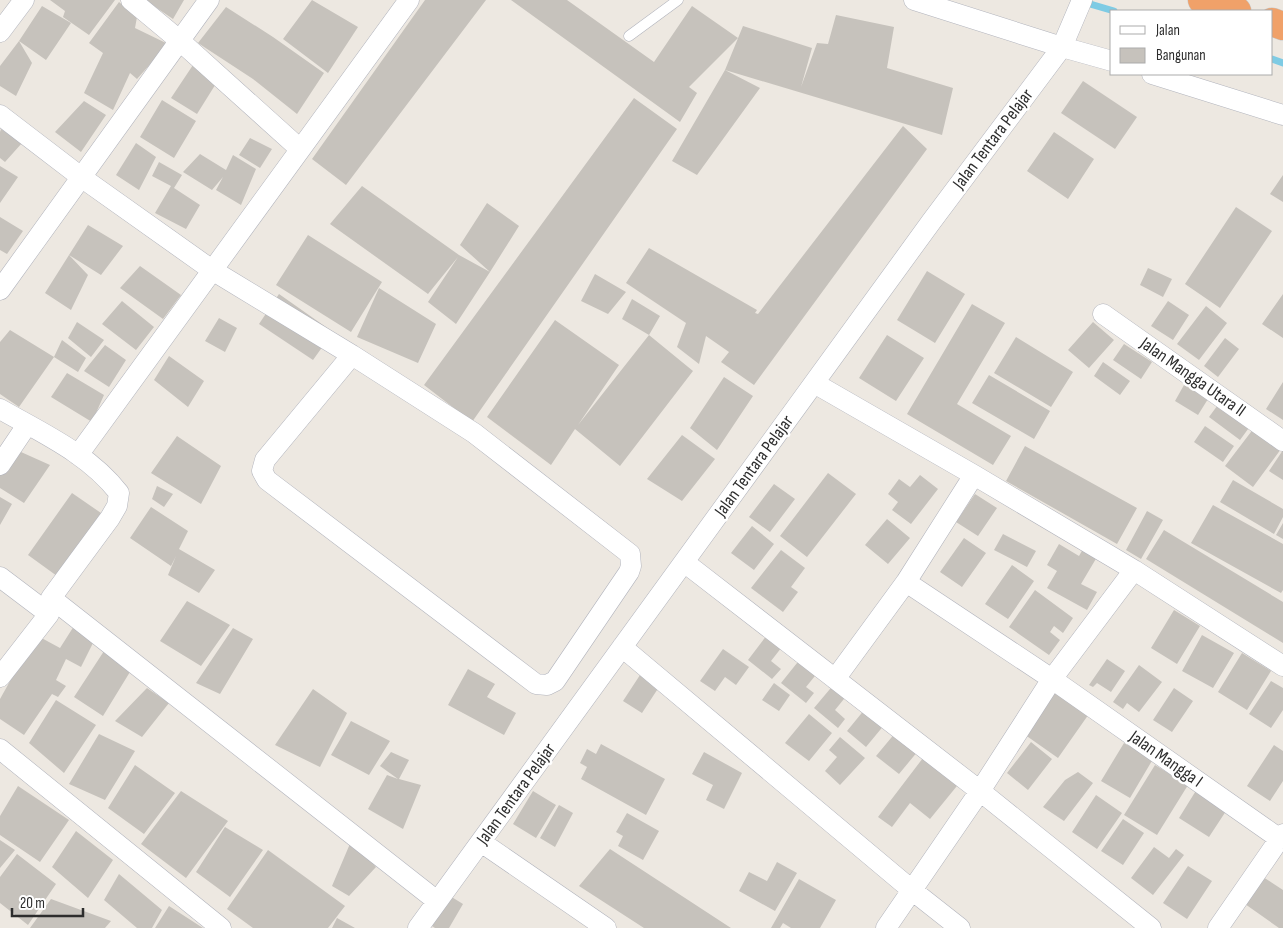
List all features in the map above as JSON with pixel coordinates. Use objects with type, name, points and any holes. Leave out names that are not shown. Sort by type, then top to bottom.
[{"type":"highway","points":[[1202,0],[1234,10]]},
{"type":"street","points":[[0,32],[24,0]]},
{"type":"street","points":[[131,0],[179,40],[300,149]]},
{"type":"street","points":[[0,290],[209,0]]},
{"type":"street","points":[[78,455],[409,0]]},
{"type":"street","points":[[914,0],[1064,41],[1110,60]]},
{"type":"street","name":"Jalan Tentara Pelajar","points":[[418,928],[1064,41],[1082,0]]},
{"type":"street","points":[[1155,75],[1283,115]]},
{"type":"street","points":[[0,115],[81,177],[212,270],[352,355],[474,433],[630,554],[631,566],[629,572],[555,681],[547,685],[536,684],[267,480],[262,472],[265,460],[352,355]]},
{"type":"street","name":"Jalan Mangga Utara II","points":[[1103,314],[1283,441]]},
{"type":"street","points":[[814,383],[1134,570],[1283,666]]},
{"type":"street","points":[[0,410],[78,455],[109,480],[119,493],[117,506],[110,518],[0,677]]},
{"type":"street","points":[[0,465],[27,425]]},
{"type":"street","points":[[835,679],[906,582],[974,475]]},
{"type":"street","points":[[684,562],[980,791],[1151,928]]},
{"type":"street","points":[[886,928],[980,791],[1052,679],[1134,570]]},
{"type":"street","points":[[0,577],[50,606],[437,902]]},
{"type":"street","name":"Jalan Mangga I","points":[[906,582],[1052,679],[1281,836]]},
{"type":"street","points":[[622,647],[913,891],[960,928]]},
{"type":"street","points":[[0,749],[221,928]]},
{"type":"street","points":[[1218,928],[1281,836]]},
{"type":"street","points":[[481,842],[606,928]]},
{"type":"lane","points":[[629,36],[678,0]]},
{"type":"building","points":[[50,0],[115,0],[89,35],[63,17],[65,11]]},
{"type":"building","points":[[145,0],[184,0],[173,19]]},
{"type":"building","points":[[312,0],[358,27],[328,73],[283,39]]},
{"type":"building","points":[[425,0],[486,0],[346,185],[312,159]]},
{"type":"building","points":[[511,0],[567,0],[654,62],[692,6],[738,38],[689,87],[697,93],[680,122]]},
{"type":"building","points":[[119,2],[137,17],[135,28],[168,44],[137,79],[130,73],[113,110],[84,93],[103,53],[89,43]]},
{"type":"building","points":[[42,6],[71,23],[46,60],[19,41]]},
{"type":"building","points":[[226,7],[324,73],[297,114],[253,79],[198,43]]},
{"type":"building","points":[[836,15],[894,27],[887,68],[953,88],[942,135],[725,70],[743,26],[812,48],[801,87],[817,43],[828,44]]},
{"type":"building","points":[[19,41],[32,63],[16,96],[0,86],[0,66]]},
{"type":"building","points":[[195,62],[217,82],[197,114],[171,98]]},
{"type":"building","points":[[725,70],[760,88],[697,175],[672,161]]},
{"type":"building","points":[[1083,81],[1137,117],[1115,149],[1061,113]]},
{"type":"building","points":[[634,98],[677,129],[472,422],[424,385]]},
{"type":"building","points":[[162,100],[196,121],[174,158],[140,137]]},
{"type":"building","points":[[84,101],[106,115],[81,152],[55,132]]},
{"type":"building","points":[[903,126],[927,149],[754,385],[721,362],[729,352],[706,336],[699,364],[677,347],[686,323],[626,283],[649,248],[757,310],[755,313],[758,314]]},
{"type":"building","points":[[1,129],[22,143],[5,162],[0,158]]},
{"type":"building","points":[[1054,132],[1094,159],[1068,199],[1027,171]]},
{"type":"building","points":[[250,138],[272,149],[260,168],[239,155]]},
{"type":"building","points":[[136,143],[156,157],[139,190],[116,175]]},
{"type":"building","points":[[200,154],[226,170],[233,155],[256,169],[241,205],[216,190],[223,177],[212,190],[183,172]]},
{"type":"building","points":[[159,162],[182,175],[174,188],[200,205],[186,229],[155,213],[171,186],[152,176]]},
{"type":"building","points":[[0,166],[18,177],[0,203]]},
{"type":"building","points":[[1283,175],[1283,202],[1270,194]]},
{"type":"building","points":[[362,186],[459,255],[490,272],[456,324],[428,302],[458,257],[428,294],[330,224]]},
{"type":"building","points":[[487,203],[519,226],[490,272],[460,245]]},
{"type":"building","points":[[1236,207],[1272,231],[1220,308],[1185,284]]},
{"type":"building","points":[[0,217],[23,231],[7,254],[0,250]]},
{"type":"building","points":[[88,225],[123,246],[101,275],[69,255]]},
{"type":"building","points":[[308,235],[382,282],[351,332],[276,285]]},
{"type":"building","points":[[69,255],[88,275],[71,310],[45,293]]},
{"type":"building","points":[[140,266],[181,295],[163,319],[120,288]]},
{"type":"building","points":[[1148,268],[1172,279],[1163,297],[1140,285]]},
{"type":"building","points":[[927,271],[965,294],[935,343],[897,320]]},
{"type":"building","points":[[595,274],[626,292],[608,314],[581,301]]},
{"type":"building","points":[[379,288],[436,324],[418,363],[357,337]]},
{"type":"building","points":[[279,294],[333,332],[313,360],[259,324]]},
{"type":"building","points":[[1283,294],[1283,338],[1262,324]]},
{"type":"building","points":[[632,299],[660,316],[649,335],[622,319]]},
{"type":"building","points":[[122,301],[154,327],[136,350],[102,324]]},
{"type":"building","points":[[1168,301],[1189,315],[1173,340],[1151,326]]},
{"type":"building","points":[[972,304],[1005,323],[957,404],[1011,436],[993,465],[907,414]]},
{"type":"building","points":[[1206,306],[1227,323],[1199,360],[1177,344]]},
{"type":"building","points":[[219,318],[237,328],[225,352],[205,341]]},
{"type":"building","points":[[555,320],[619,365],[578,425],[649,335],[693,371],[620,466],[575,429],[551,465],[487,417]]},
{"type":"building","points":[[77,322],[104,340],[91,357],[68,338]]},
{"type":"building","points":[[1093,322],[1114,340],[1089,368],[1068,350]]},
{"type":"building","points":[[10,330],[54,357],[19,407],[0,394],[0,342]]},
{"type":"building","points":[[887,335],[924,358],[896,401],[859,378]]},
{"type":"building","points":[[1016,337],[1073,372],[1051,407],[994,373]]},
{"type":"building","points":[[1225,338],[1239,349],[1218,377],[1204,366]]},
{"type":"building","points":[[62,340],[86,358],[78,372],[54,357]]},
{"type":"building","points":[[1124,344],[1152,362],[1141,379],[1113,360]]},
{"type":"building","points":[[105,345],[126,360],[109,387],[84,371]]},
{"type":"building","points":[[169,356],[204,381],[188,407],[154,380]]},
{"type":"building","points":[[1103,362],[1130,381],[1120,395],[1094,376]]},
{"type":"building","points":[[67,373],[104,395],[92,422],[51,397]]},
{"type":"building","points":[[989,375],[1050,411],[1034,439],[972,403]]},
{"type":"building","points":[[724,377],[753,396],[717,450],[690,428]]},
{"type":"building","points":[[1283,382],[1283,420],[1266,409]]},
{"type":"building","points":[[1184,385],[1208,399],[1198,415],[1175,401]]},
{"type":"building","points":[[1220,402],[1251,425],[1240,440],[1209,417]]},
{"type":"building","points":[[1205,426],[1234,446],[1223,462],[1194,442]]},
{"type":"building","points":[[1254,428],[1281,449],[1253,487],[1225,466]]},
{"type":"building","points":[[682,435],[715,459],[682,501],[647,479]]},
{"type":"building","points":[[177,436],[221,466],[201,504],[151,473]]},
{"type":"building","points":[[1025,446],[1137,508],[1117,544],[1006,481]]},
{"type":"building","points":[[1283,450],[1283,480],[1269,471]]},
{"type":"building","points":[[21,452],[50,465],[24,503],[0,488],[0,474]]},
{"type":"building","points":[[828,473],[856,494],[807,557],[780,536]]},
{"type":"building","points":[[920,475],[938,489],[911,524],[892,510],[898,502],[888,494],[899,479],[910,487]]},
{"type":"building","points":[[1233,480],[1283,509],[1283,517],[1274,534],[1220,502]]},
{"type":"building","points":[[774,484],[795,499],[770,532],[749,517]]},
{"type":"building","points":[[157,486],[173,494],[164,507],[152,499]]},
{"type":"building","points":[[72,493],[101,513],[57,576],[28,555]]},
{"type":"building","points":[[975,494],[997,508],[978,536],[956,522]]},
{"type":"building","points":[[0,497],[12,504],[0,525]]},
{"type":"building","points":[[1213,505],[1283,544],[1283,590],[1281,593],[1191,543]]},
{"type":"building","points":[[151,507],[188,531],[179,549],[215,570],[199,593],[168,575],[176,556],[171,566],[130,538]]},
{"type":"building","points":[[1147,511],[1163,520],[1141,559],[1126,550]]},
{"type":"building","points":[[887,519],[910,538],[888,564],[865,545]]},
{"type":"building","points":[[1283,523],[1283,539],[1276,535]]},
{"type":"building","points":[[752,526],[774,544],[754,570],[731,553]]},
{"type":"building","points":[[1164,530],[1283,602],[1283,643],[1146,559]]},
{"type":"building","points":[[1003,534],[1036,551],[1027,567],[994,550]]},
{"type":"building","points":[[964,538],[986,553],[962,587],[940,572]]},
{"type":"building","points":[[1059,544],[1079,556],[1083,549],[1097,557],[1081,584],[1097,592],[1087,610],[1047,588],[1057,571],[1047,565]]},
{"type":"building","points":[[781,550],[805,568],[791,587],[798,592],[783,612],[751,588]]},
{"type":"building","points":[[1012,565],[1034,581],[1008,619],[985,604]]},
{"type":"building","points":[[1035,590],[1073,618],[1063,633],[1054,626],[1050,632],[1060,640],[1049,655],[1009,627]]},
{"type":"building","points":[[187,601],[230,625],[201,666],[160,641]]},
{"type":"building","points":[[1174,610],[1200,626],[1177,664],[1151,648]]},
{"type":"building","points":[[74,626],[96,637],[81,667],[66,659],[56,680],[66,686],[58,697],[52,694],[24,735],[0,719],[0,699],[14,674],[9,671],[24,663],[36,635],[60,648]]},
{"type":"building","points":[[233,628],[253,639],[220,694],[196,683]]},
{"type":"building","points":[[770,631],[785,643],[771,661],[781,669],[772,679],[748,660]]},
{"type":"building","points":[[1202,635],[1234,653],[1213,688],[1182,671]]},
{"type":"building","points":[[106,648],[133,667],[103,716],[74,697]]},
{"type":"building","points":[[723,649],[749,667],[736,685],[725,677],[715,691],[700,681]]},
{"type":"building","points":[[1242,653],[1271,671],[1247,710],[1218,692]]},
{"type":"building","points":[[801,658],[819,671],[806,687],[814,693],[806,703],[781,683]]},
{"type":"building","points":[[1107,659],[1125,671],[1111,692],[1097,683],[1093,687],[1089,685]]},
{"type":"building","points":[[1139,665],[1162,682],[1139,712],[1127,703],[1123,709],[1113,702]]},
{"type":"building","points":[[468,669],[495,684],[487,697],[516,713],[504,735],[448,705]]},
{"type":"building","points":[[640,675],[659,687],[642,713],[623,701]]},
{"type":"building","points":[[1271,681],[1283,688],[1283,710],[1271,728],[1249,714]]},
{"type":"building","points":[[774,683],[790,695],[779,711],[762,700]]},
{"type":"building","points":[[835,683],[848,694],[835,710],[845,719],[838,728],[814,708]]},
{"type":"building","points":[[1054,686],[1091,711],[1058,758],[1021,732]]},
{"type":"building","points":[[147,688],[169,703],[142,737],[115,721]]},
{"type":"building","points":[[1174,688],[1193,701],[1172,732],[1153,720]]},
{"type":"building","points":[[313,689],[347,713],[320,767],[275,745]]},
{"type":"building","points":[[56,700],[96,725],[64,773],[29,743]]},
{"type":"building","points":[[865,709],[885,724],[866,747],[847,731]]},
{"type":"building","points":[[809,714],[832,733],[809,761],[785,743]]},
{"type":"building","points":[[351,721],[390,741],[369,775],[331,755]]},
{"type":"building","points":[[896,732],[918,751],[899,774],[876,756]]},
{"type":"building","points":[[99,734],[135,751],[105,800],[69,784]]},
{"type":"building","points":[[840,737],[865,758],[840,785],[825,771],[837,757],[829,750]]},
{"type":"building","points":[[1031,742],[1052,759],[1028,790],[1007,773]]},
{"type":"building","points":[[1124,743],[1153,759],[1130,798],[1101,781]]},
{"type":"building","points":[[601,744],[665,779],[646,815],[581,779],[587,767],[580,763],[587,749],[596,754]]},
{"type":"building","points":[[1274,745],[1283,751],[1283,781],[1270,801],[1247,786]]},
{"type":"building","points":[[391,752],[409,760],[399,779],[421,785],[403,829],[368,809],[387,775],[398,779],[380,766]]},
{"type":"building","points":[[704,752],[742,773],[724,809],[706,800],[713,785],[692,774]]},
{"type":"building","points":[[926,754],[961,781],[930,819],[910,803],[892,827],[878,817]]},
{"type":"building","points":[[135,765],[175,793],[144,834],[108,808]]},
{"type":"building","points":[[1155,765],[1188,785],[1157,835],[1124,815]]},
{"type":"building","points":[[1078,772],[1093,783],[1064,821],[1043,807],[1065,780]]},
{"type":"building","points":[[18,786],[69,820],[40,862],[0,835],[0,816]]},
{"type":"building","points":[[1197,789],[1228,808],[1209,837],[1179,818]]},
{"type":"building","points":[[181,791],[228,821],[186,878],[141,844]]},
{"type":"building","points":[[533,791],[556,805],[536,838],[513,824]]},
{"type":"building","points":[[1096,795],[1122,813],[1097,849],[1072,832]]},
{"type":"building","points":[[559,805],[573,813],[555,847],[540,838]]},
{"type":"building","points":[[627,813],[659,831],[643,860],[618,846],[623,836],[616,832]]},
{"type":"building","points":[[1123,819],[1144,833],[1123,865],[1101,851]]},
{"type":"building","points":[[225,827],[263,850],[230,897],[196,872]]},
{"type":"building","points":[[76,831],[113,860],[88,898],[52,867]]},
{"type":"building","points":[[352,839],[376,867],[349,896],[332,886]]},
{"type":"building","points":[[0,840],[15,850],[0,868]]},
{"type":"building","points":[[1154,847],[1169,858],[1176,849],[1184,855],[1153,895],[1131,878]]},
{"type":"building","points":[[610,849],[731,928],[644,928],[579,886]]},
{"type":"building","points":[[268,850],[345,906],[328,928],[253,928],[227,909]]},
{"type":"building","points":[[17,854],[56,884],[28,925],[0,903],[0,877]]},
{"type":"building","points":[[777,862],[797,873],[775,911],[739,891],[749,872],[767,881]]},
{"type":"building","points":[[1188,866],[1212,881],[1187,919],[1163,903]]},
{"type":"building","points":[[119,874],[162,910],[152,928],[137,928],[104,900]]},
{"type":"building","points":[[1263,877],[1283,890],[1283,928],[1279,928],[1245,904]]},
{"type":"building","points":[[799,879],[836,900],[820,928],[791,928],[783,923],[780,928],[771,928]]},
{"type":"building","points":[[450,896],[463,904],[449,928],[435,928],[432,926]]},
{"type":"building","points":[[51,899],[111,921],[105,928],[30,928]]},
{"type":"building","points":[[169,906],[203,928],[155,928]]},
{"type":"building","points":[[337,918],[355,928],[332,928]]},
{"type":"waterway","points":[[1083,2],[1111,10]]},
{"type":"waterway","points":[[1273,59],[1283,63]]}]
